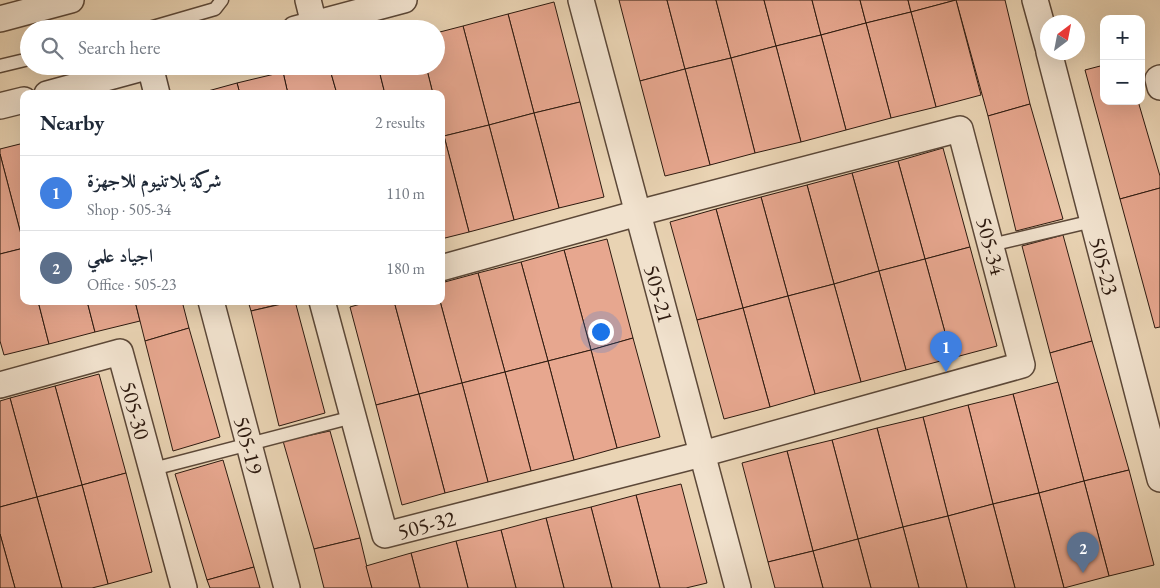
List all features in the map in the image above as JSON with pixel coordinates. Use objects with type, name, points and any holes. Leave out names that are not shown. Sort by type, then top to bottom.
[{"type":"street","points":[[0,20],[71,0]]},
{"type":"street","points":[[305,20],[308,0]]},
{"type":"street","points":[[327,20],[404,0]]},
{"type":"street","name":"505-21","points":[[581,0],[738,588]]},
{"type":"street","points":[[1035,0],[1040,18]]},
{"type":"street","name":"505-23","points":[[1051,60],[1160,479]]},
{"type":"street","points":[[62,90],[117,75]]},
{"type":"street","points":[[152,75],[156,90]]},
{"type":"street","points":[[0,106],[20,101]]},
{"type":"street","name":"505-34","points":[[638,212],[960,129],[1022,365],[702,454]]},
{"type":"street","points":[[445,267],[638,212]]},
{"type":"street","name":"505-19","points":[[212,305],[287,588]]},
{"type":"street","name":"505-32","points":[[323,305],[385,535],[702,454]]},
{"type":"street","name":"505-30","points":[[0,385],[120,352],[184,588]]},
{"type":"lane","points":[[177,20],[215,9],[222,0]]},
{"type":"lane","points":[[0,66],[20,61]]},
{"type":"lane","points":[[990,245],[1093,221]]},
{"type":"lane","points":[[153,469],[353,417]]},
{"type":"building","points":[[619,0],[667,0],[685,69],[640,81]]},
{"type":"building","points":[[667,0],[716,0],[731,58],[685,69]]},
{"type":"building","points":[[716,0],[764,0],[776,46],[731,58]]},
{"type":"building","points":[[764,0],[812,0],[821,35],[776,46]]},
{"type":"building","points":[[812,0],[860,0],[866,23],[821,35]]},
{"type":"building","points":[[860,0],[908,0],[911,12],[866,23]]},
{"type":"building","points":[[908,0],[956,0],[911,12]]},
{"type":"building","points":[[956,0],[1005,0],[1030,104],[988,116]]},
{"type":"building","points":[[956,0],[981,95],[936,107],[911,12]]},
{"type":"building","points":[[554,2],[580,102],[534,113],[508,14]]},
{"type":"building","points":[[911,12],[936,107],[891,118],[866,23]]},
{"type":"building","points":[[508,14],[534,113],[489,125],[463,26]]},
{"type":"building","points":[[866,23],[891,118],[846,130],[821,35]]},
{"type":"building","points":[[463,26],[489,125],[445,136],[445,90],[432,90],[428,75],[445,75],[445,31]]},
{"type":"building","points":[[821,35],[846,130],[801,142],[776,46]]},
{"type":"building","points":[[776,46],[801,142],[755,153],[731,58]]},
{"type":"building","points":[[731,58],[755,153],[710,165],[685,69]]},
{"type":"building","points":[[1100,66],[1100,105],[1139,105],[1160,176],[1160,188],[1120,199],[1085,70]]},
{"type":"building","points":[[685,69],[710,165],[665,176],[640,81]]},
{"type":"building","points":[[270,75],[284,75],[287,90],[239,90],[237,83]]},
{"type":"building","points":[[284,75],[332,75],[336,90],[287,90]]},
{"type":"building","points":[[332,75],[380,75],[384,90],[336,90]]},
{"type":"building","points":[[380,75],[428,75],[432,90],[384,90]]},
{"type":"building","points":[[237,83],[239,90],[212,90]]},
{"type":"building","points":[[580,102],[604,197],[559,208],[534,113]]},
{"type":"building","points":[[1030,104],[1063,219],[1016,231],[988,116]]},
{"type":"building","points":[[534,113],[559,208],[514,220],[489,125]]},
{"type":"building","points":[[489,125],[514,220],[469,232],[445,136]]},
{"type":"building","points":[[445,140],[469,232],[445,238]]},
{"type":"building","points":[[20,144],[20,231],[0,154],[0,149]]},
{"type":"building","points":[[943,148],[970,247],[925,259],[898,161]]},
{"type":"building","points":[[0,154],[20,231],[20,249],[0,254]]},
{"type":"building","points":[[898,161],[925,259],[879,271],[852,173]]},
{"type":"building","points":[[852,173],[879,271],[834,284],[807,185]]},
{"type":"building","points":[[807,185],[834,284],[788,296],[761,197]]},
{"type":"building","points":[[1160,188],[1160,327],[1155,328],[1120,199]]},
{"type":"building","points":[[761,197],[788,296],[743,308],[716,209]]},
{"type":"building","points":[[716,209],[743,308],[697,320],[670,222]]},
{"type":"building","points":[[1063,235],[1092,341],[1050,353],[1022,246]]},
{"type":"building","points":[[607,239],[633,338],[591,350],[564,250]]},
{"type":"building","points":[[970,247],[997,346],[952,358],[925,259]]},
{"type":"building","points":[[20,249],[20,305],[39,305],[49,344],[4,355],[0,341],[0,254]]},
{"type":"building","points":[[564,250],[591,350],[548,361],[521,262]]},
{"type":"building","points":[[925,259],[952,358],[906,370],[879,271]]},
{"type":"building","points":[[521,262],[548,361],[505,372],[478,273]]},
{"type":"building","points":[[879,271],[906,370],[861,382],[834,284]]},
{"type":"building","points":[[478,273],[505,372],[462,383],[441,305],[445,305],[445,282]]},
{"type":"building","points":[[834,284],[861,382],[815,394],[788,296]]},
{"type":"building","points":[[788,296],[815,394],[770,407],[743,308]]},
{"type":"building","points":[[39,305],[88,305],[95,332],[49,344]]},
{"type":"building","points":[[88,305],[136,305],[140,321],[95,332]]},
{"type":"building","points":[[136,305],[183,305],[189,328],[145,341]]},
{"type":"building","points":[[249,305],[276,305],[251,311]]},
{"type":"building","points":[[277,305],[296,305],[325,413],[279,426],[251,311]]},
{"type":"building","points":[[357,305],[395,305],[419,394],[376,405],[350,307]]},
{"type":"building","points":[[395,305],[441,305],[462,383],[419,394]]},
{"type":"building","points":[[743,308],[770,407],[724,419],[697,320]]},
{"type":"building","points":[[189,328],[220,437],[173,451],[145,341]]},
{"type":"building","points":[[633,338],[660,437],[617,448],[591,350]]},
{"type":"building","points":[[1092,341],[1129,470],[1084,481],[1050,353]]},
{"type":"building","points":[[591,350],[617,448],[574,460],[548,361]]},
{"type":"building","points":[[548,361],[574,460],[531,471],[505,372]]},
{"type":"building","points":[[505,372],[531,471],[488,482],[462,383]]},
{"type":"building","points":[[99,374],[126,473],[82,485],[55,386]]},
{"type":"building","points":[[1058,382],[1084,481],[1039,493],[1013,394]]},
{"type":"building","points":[[462,383],[488,482],[445,493],[419,394]]},
{"type":"building","points":[[55,386],[82,485],[37,497],[10,398]]},
{"type":"building","points":[[419,394],[445,493],[402,505],[376,405]]},
{"type":"building","points":[[1013,394],[1039,493],[993,504],[968,405]]},
{"type":"building","points":[[10,398],[37,497],[0,507],[0,401]]},
{"type":"building","points":[[968,405],[993,504],[948,516],[923,417]]},
{"type":"building","points":[[923,417],[948,516],[903,527],[877,428]]},
{"type":"building","points":[[877,428],[903,527],[858,539],[832,440]]},
{"type":"building","points":[[330,431],[360,538],[314,549],[283,441]]},
{"type":"building","points":[[832,440],[858,539],[813,551],[787,451]]},
{"type":"building","points":[[787,451],[813,551],[768,562],[742,463]]},
{"type":"building","points":[[223,460],[254,567],[207,580],[175,474]]},
{"type":"building","points":[[1129,470],[1154,565],[1109,576],[1084,481]]},
{"type":"building","points":[[126,473],[152,572],[108,584],[82,485]]},
{"type":"building","points":[[1084,481],[1109,576],[1064,588],[1039,493]]},
{"type":"building","points":[[681,484],[707,583],[686,588],[660,588],[636,495]]},
{"type":"building","points":[[82,485],[108,584],[92,588],[62,588],[37,497]]},
{"type":"building","points":[[1039,493],[1064,588],[1015,588],[993,504]]},
{"type":"building","points":[[636,495],[660,588],[612,588],[591,507]]},
{"type":"building","points":[[37,497],[62,588],[15,588],[0,534],[0,507]]},
{"type":"building","points":[[993,504],[1015,588],[967,588],[948,516]]},
{"type":"building","points":[[591,507],[612,588],[564,588],[546,518]]},
{"type":"building","points":[[948,516],[967,588],[919,588],[903,527]]},
{"type":"building","points":[[546,518],[564,588],[516,588],[501,530]]},
{"type":"building","points":[[903,527],[919,588],[871,588],[858,539]]},
{"type":"building","points":[[501,530],[516,588],[468,588],[456,541]]},
{"type":"building","points":[[0,534],[15,588],[0,588]]},
{"type":"building","points":[[360,538],[372,588],[324,588],[314,549]]},
{"type":"building","points":[[858,539],[871,588],[823,588],[813,551]]},
{"type":"building","points":[[456,541],[468,588],[420,588],[411,553]]},
{"type":"building","points":[[813,551],[823,588],[775,588],[768,562]]},
{"type":"building","points":[[411,553],[420,588],[372,588],[366,566]]},
{"type":"building","points":[[254,567],[260,588],[210,588],[207,580]]},
{"type":"place","name":"شركة بلاتنيوم للاجهزة","points":[[946,372]]},
{"type":"place","name":"اجياد علمي","points":[[1083,573]]}]
